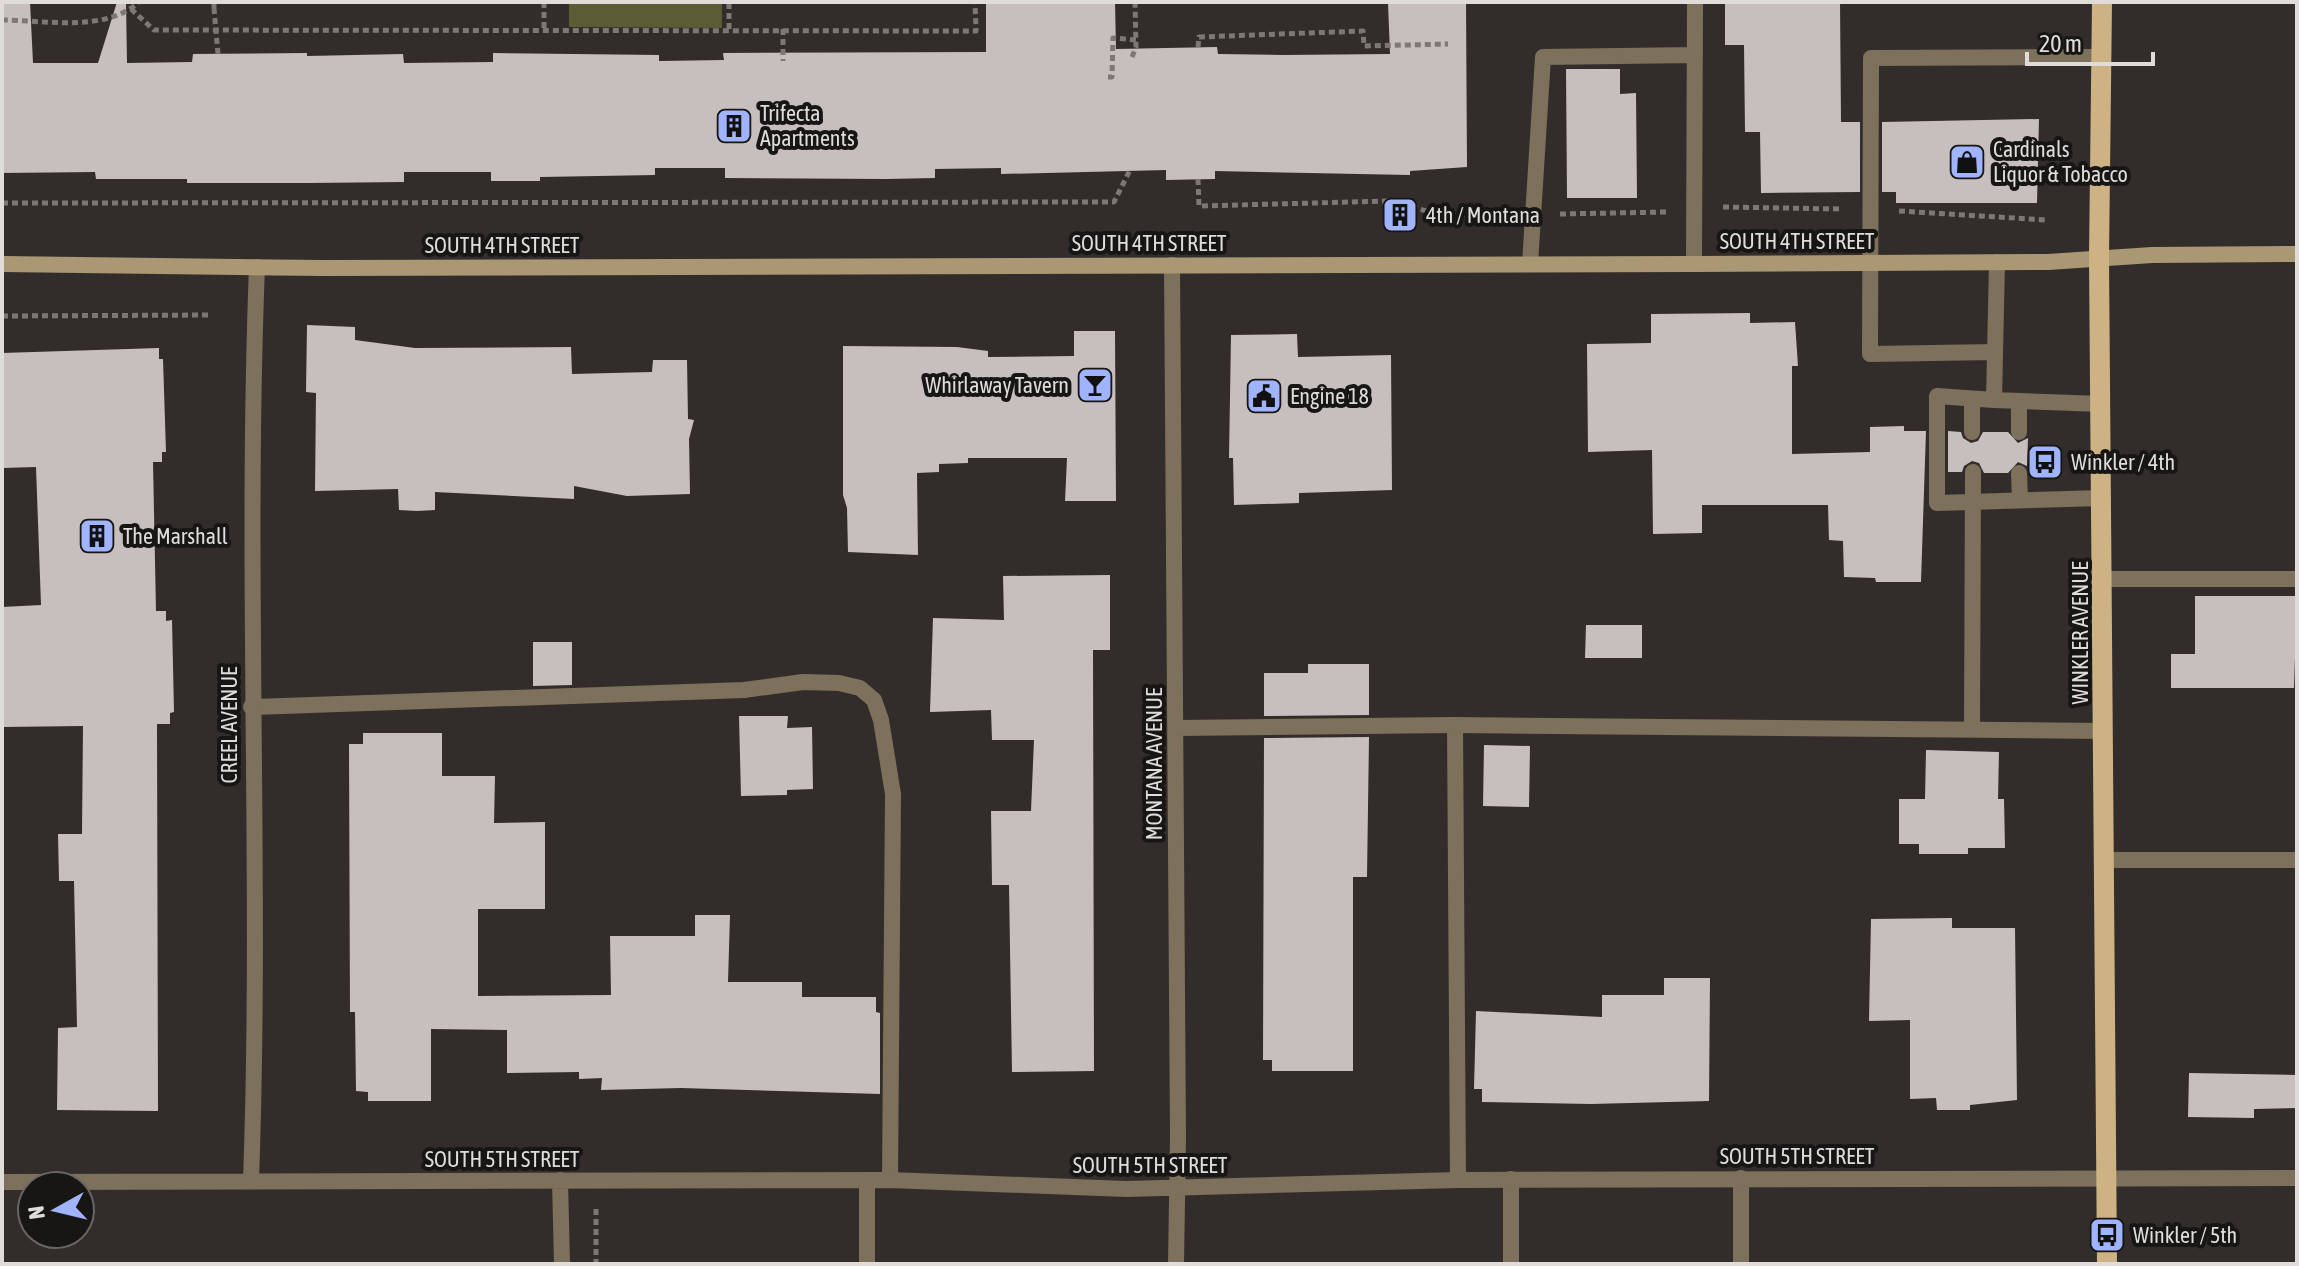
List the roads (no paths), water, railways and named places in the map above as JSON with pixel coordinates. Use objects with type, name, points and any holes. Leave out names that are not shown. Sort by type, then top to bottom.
[{"type":"main road","name":"WINKLER AVENUE","points":[[2102,2],[2099,258],[2104,579],[2107,1264]]},
{"type":"main road","name":"SOUTH 4TH STREET","points":[[2,264],[257,267],[1694,264],[1997,262],[2297,254]]},
{"type":"street","points":[[1694,264],[1695,2]]},
{"type":"street","points":[[1530,264],[1543,57],[1695,55]]},
{"type":"street","points":[[1995,352],[1870,354],[1871,58],[2102,57]]},
{"type":"street","points":[[1994,400],[1997,262]]},
{"type":"street","name":"MONTANA AVENUE","points":[[1172,265],[1176,1264]]},
{"type":"street","name":"CREEL AVENUE","points":[[251,1181],[255,1084],[251,707],[257,267]]},
{"type":"street","points":[[2101,404],[1937,396],[1937,503],[2102,498]]},
{"type":"street","points":[[1972,400],[1972,432]]},
{"type":"street","points":[[2019,402],[2019,432]]},
{"type":"street","points":[[1972,729],[1973,472]]},
{"type":"street","points":[[2019,473],[2020,500]]},
{"type":"street","points":[[2104,579],[2297,579]]},
{"type":"street","points":[[251,707],[744,690],[803,682],[860,688],[874,700],[881,720],[893,794],[890,1180]]},
{"type":"street","points":[[1455,725],[1458,1180]]},
{"type":"street","points":[[1176,728],[1455,725],[2104,731]]},
{"type":"street","points":[[2105,860],[2297,860]]},
{"type":"street","points":[[1741,1178],[1741,1264]]},
{"type":"street","name":"SOUTH 5TH STREET","points":[[2,1182],[890,1180],[1176,1188],[1511,1179],[2297,1178]]},
{"type":"street","points":[[1511,1179],[1511,1264]]},
{"type":"street","points":[[560,1180],[562,1264]]},
{"type":"street","points":[[867,1180],[867,1264]]},
{"type":"place","name":"Trifecta Apartments","points":[[734,126]]},
{"type":"place","name":"Cardinals Liquor & Tobacco","points":[[1967,162]]},
{"type":"place","name":"4th / Montana","points":[[1400,215]]},
{"type":"place","name":"Whirlaway Tavern","points":[[1095,385]]},
{"type":"place","name":"Engine 18","points":[[1264,396]]},
{"type":"place","name":"Winkler / 4th","points":[[2045,462]]},
{"type":"place","name":"The Marshall","points":[[97,536]]},
{"type":"place","name":"Winkler / 5th","points":[[2107,1235]]}]
